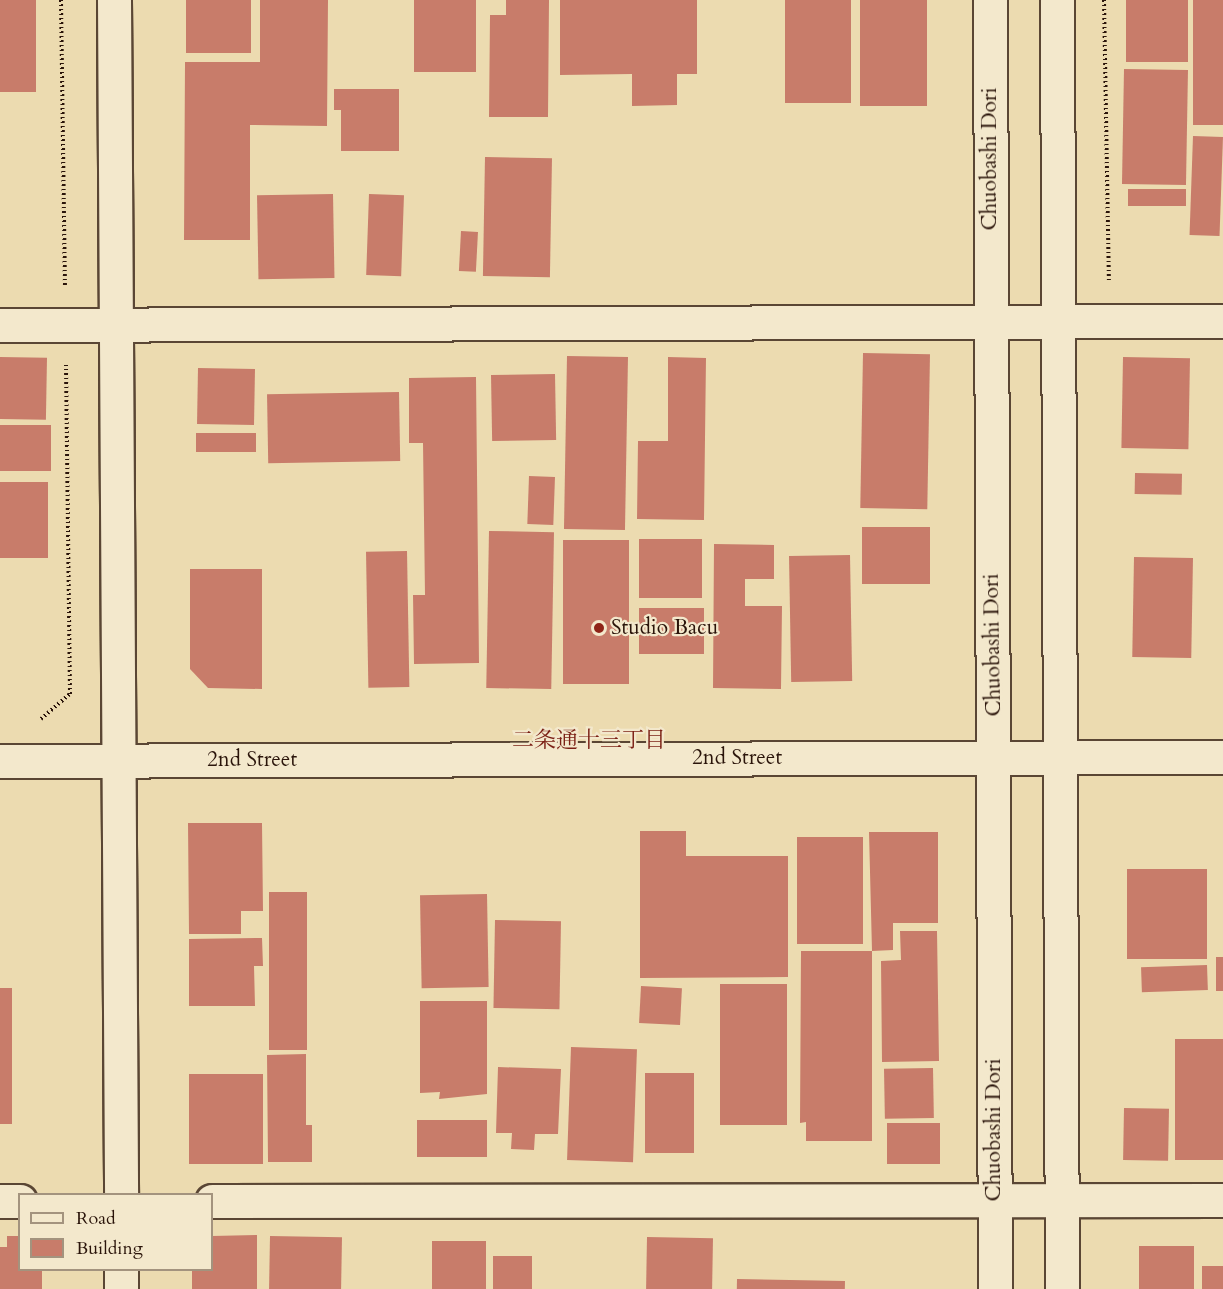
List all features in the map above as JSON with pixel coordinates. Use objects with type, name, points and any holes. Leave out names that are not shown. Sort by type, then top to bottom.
[{"type":"street","points":[[114,0],[114,324],[121,1193]]},
{"type":"street","name":"Chuobashi Dori","points":[[990,0],[990,322],[996,758],[995,1289]]},
{"type":"street","points":[[1057,0],[1057,322],[1063,758],[1062,1289]]},
{"type":"street","points":[[0,325],[1223,321]]},
{"type":"street","name":"2nd Street","points":[[0,761],[1223,757]]},
{"type":"street","points":[[213,1201],[1223,1200]]},
{"type":"street","points":[[0,1201],[18,1201]]},
{"type":"street","points":[[121,1271],[121,1289]]},
{"type":"path","points":[[37,723],[70,694],[61,0]]},
{"type":"path","points":[[1104,0],[1109,321]]},
{"type":"building","points":[[0,0],[36,0],[36,92],[0,92]]},
{"type":"building","points":[[186,0],[251,0],[251,53],[186,53]]},
{"type":"building","points":[[260,0],[328,0],[327,126],[250,125],[250,240],[184,240],[185,62],[260,62]]},
{"type":"building","points":[[414,0],[476,0],[476,72],[414,72]]},
{"type":"building","points":[[506,0],[549,0],[548,117],[489,117],[490,15],[506,15]]},
{"type":"building","points":[[560,0],[697,0],[697,74],[677,74],[677,105],[632,106],[632,74],[560,75]]},
{"type":"building","points":[[785,0],[851,0],[851,103],[785,103]]},
{"type":"building","points":[[860,0],[927,0],[927,106],[860,106]]},
{"type":"building","points":[[1126,0],[1188,0],[1188,62],[1126,62]]},
{"type":"building","points":[[1193,0],[1223,0],[1223,125],[1193,125]]},
{"type":"building","points":[[1124,69],[1188,70],[1186,185],[1122,184]]},
{"type":"building","points":[[334,89],[399,89],[399,151],[341,151],[341,110],[334,110]]},
{"type":"building","points":[[1193,136],[1223,137],[1220,236],[1190,235]]},
{"type":"building","points":[[485,157],[552,158],[550,277],[483,276]]},
{"type":"building","points":[[1128,189],[1186,189],[1186,206],[1128,206]]},
{"type":"building","points":[[333,194],[334,278],[258,279],[257,195]]},
{"type":"building","points":[[369,194],[404,195],[401,276],[366,275]]},
{"type":"building","points":[[461,231],[478,232],[476,272],[459,271]]},
{"type":"building","points":[[863,353],[930,354],[927,509],[860,508]]},
{"type":"building","points":[[567,356],[628,357],[625,530],[564,529]]},
{"type":"building","points":[[0,357],[47,358],[46,420],[0,419]]},
{"type":"building","points":[[668,357],[706,358],[704,520],[637,519],[638,441],[668,441]]},
{"type":"building","points":[[1123,357],[1190,358],[1188,449],[1121,448]]},
{"type":"building","points":[[198,368],[255,369],[254,425],[197,424]]},
{"type":"building","points":[[555,374],[556,440],[492,441],[491,375]]},
{"type":"building","points":[[476,377],[479,663],[414,664],[413,595],[425,595],[423,443],[409,443],[409,378]]},
{"type":"building","points":[[399,392],[400,461],[268,463],[267,394]]},
{"type":"building","points":[[0,425],[51,425],[51,471],[0,471]]},
{"type":"building","points":[[196,433],[256,433],[256,452],[196,452]]},
{"type":"building","points":[[1135,473],[1182,474],[1182,495],[1135,494]]},
{"type":"building","points":[[529,476],[555,477],[553,525],[527,524]]},
{"type":"building","points":[[0,482],[48,482],[48,558],[0,558]]},
{"type":"building","points":[[862,527],[930,527],[930,584],[862,584]]},
{"type":"building","points":[[489,531],[554,532],[551,689],[486,688]]},
{"type":"building","points":[[639,539],[702,539],[702,598],[639,598]]},
{"type":"building","points":[[563,540],[629,540],[629,684],[563,684]]},
{"type":"building","points":[[714,544],[774,545],[774,579],[745,579],[745,606],[782,606],[781,689],[713,688]]},
{"type":"building","points":[[407,551],[409,687],[368,688],[366,552]]},
{"type":"building","points":[[850,555],[852,681],[791,682],[789,556]]},
{"type":"building","points":[[1134,557],[1193,558],[1191,658],[1132,657]]},
{"type":"building","points":[[190,569],[262,569],[262,689],[208,688],[190,669]]},
{"type":"building","points":[[639,608],[704,608],[704,654],[639,654]]},
{"type":"building","points":[[188,823],[262,823],[263,911],[241,911],[241,934],[189,934]]},
{"type":"building","points":[[640,831],[686,831],[686,856],[788,856],[788,977],[640,978]]},
{"type":"building","points":[[869,832],[938,832],[938,923],[893,923],[893,950],[872,951]]},
{"type":"building","points":[[797,837],[863,837],[863,944],[797,944]]},
{"type":"building","points":[[1127,869],[1207,869],[1207,959],[1127,959]]},
{"type":"building","points":[[269,892],[307,892],[307,1050],[269,1050]]},
{"type":"building","points":[[487,894],[489,987],[422,988],[420,895]]},
{"type":"building","points":[[495,920],[561,921],[559,1009],[493,1008]]},
{"type":"building","points":[[900,931],[937,931],[939,1061],[882,1062],[881,961],[901,960]]},
{"type":"building","points":[[262,938],[263,966],[254,966],[255,1006],[189,1006],[189,939]]},
{"type":"building","points":[[801,951],[872,951],[872,1141],[806,1141],[806,1122],[800,1123]]},
{"type":"building","points":[[1216,957],[1223,957],[1223,991],[1216,991]]},
{"type":"building","points":[[1207,965],[1208,990],[1142,992],[1141,967]]},
{"type":"building","points":[[720,984],[787,984],[787,1125],[720,1125]]},
{"type":"building","points":[[641,986],[682,988],[680,1025],[639,1023]]},
{"type":"building","points":[[0,988],[12,988],[12,1124],[0,1124]]},
{"type":"building","points":[[420,1001],[487,1001],[487,1094],[439,1099],[440,1092],[420,1093]]},
{"type":"building","points":[[1175,1039],[1223,1039],[1223,1160],[1175,1160]]},
{"type":"building","points":[[571,1047],[637,1049],[633,1162],[567,1160]]},
{"type":"building","points":[[306,1054],[306,1125],[312,1125],[312,1162],[268,1162],[267,1055]]},
{"type":"building","points":[[498,1067],[561,1069],[558,1134],[535,1134],[534,1150],[511,1149],[512,1133],[496,1133]]},
{"type":"building","points":[[933,1068],[934,1118],[885,1119],[884,1069]]},
{"type":"building","points":[[645,1073],[694,1073],[694,1153],[645,1153]]},
{"type":"building","points":[[189,1074],[263,1074],[263,1164],[189,1164]]},
{"type":"building","points":[[1124,1108],[1169,1109],[1168,1161],[1123,1160]]},
{"type":"building","points":[[417,1120],[487,1120],[487,1157],[417,1157]]},
{"type":"building","points":[[887,1123],[940,1123],[940,1164],[887,1164]]},
{"type":"building","points":[[257,1235],[257,1289],[192,1289],[192,1271],[213,1271],[213,1236]]},
{"type":"building","points":[[7,1236],[18,1236],[18,1271],[42,1271],[42,1289],[0,1289],[0,1247],[7,1247]]},
{"type":"building","points":[[270,1236],[342,1237],[341,1289],[269,1289]]},
{"type":"building","points":[[647,1237],[713,1238],[712,1289],[646,1289]]},
{"type":"building","points":[[432,1241],[486,1241],[486,1289],[432,1289]]},
{"type":"building","points":[[1139,1246],[1194,1246],[1194,1289],[1139,1289]]},
{"type":"building","points":[[493,1256],[532,1256],[532,1289],[493,1289]]},
{"type":"building","points":[[1202,1266],[1223,1266],[1223,1289],[1202,1289]]},
{"type":"building","points":[[737,1279],[845,1281],[845,1289],[737,1289]]},
{"type":"place","name":"Studio Bacu","points":[[599,628]]},
{"type":"district","name":"二条通十三丁目","points":[[589,741]]}]
